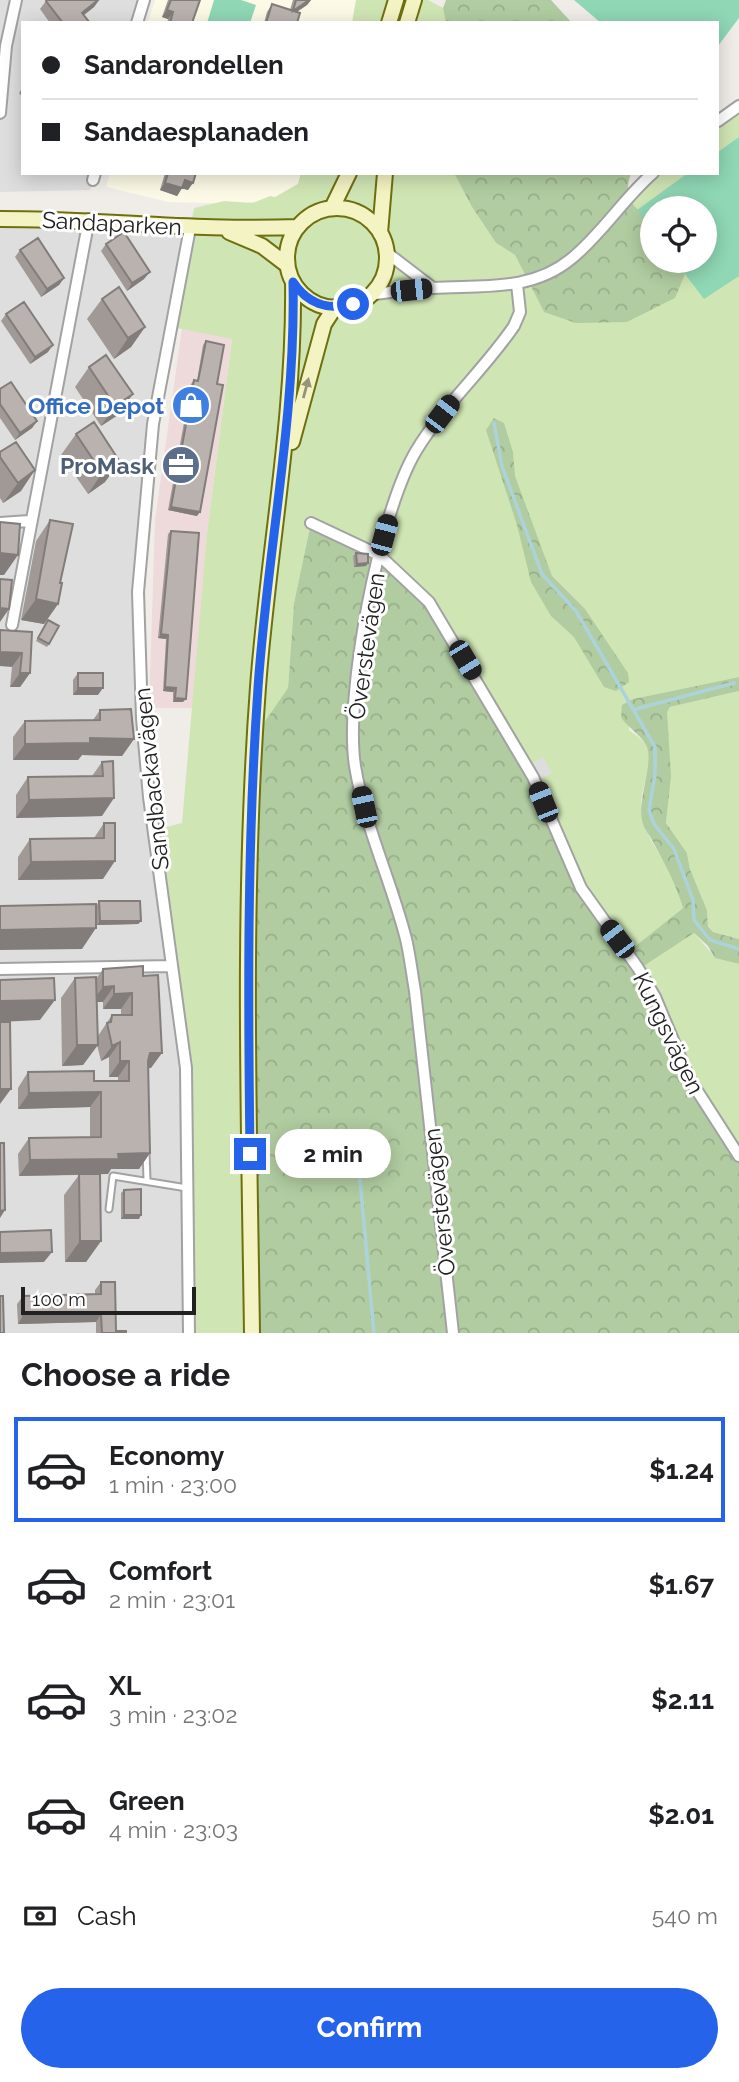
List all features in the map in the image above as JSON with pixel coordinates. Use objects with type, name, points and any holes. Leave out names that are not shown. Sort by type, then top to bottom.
[{"type":"main road","points":[[390,21],[396,0]]},
{"type":"main road","points":[[408,21],[414,0]]},
{"type":"main road","points":[[332,208],[348,175]]},
{"type":"main road","points":[[293,282],[309,299],[335,307],[353,304],[369,296],[384,274],[386,252],[380,233],[384,175]]},
{"type":"main road","points":[[252,1333],[248,988],[250,813],[258,685],[282,478],[292,359],[293,282],[287,265],[288,246],[298,227],[316,212],[332,208],[359,213],[380,233]]},
{"type":"main road","name":"Sandaparken","points":[[0,219],[89,219],[225,230],[298,227]]},
{"type":"main road","name":"Sandaparken","points":[[225,230],[262,246],[287,265]]},
{"type":"main road","points":[[282,478],[324,324],[335,307]]},
{"type":"street","points":[[0,113],[6,46],[16,0]]},
{"type":"street","points":[[138,21],[144,0]]},
{"type":"street","points":[[719,120],[739,106]]},
{"type":"street","points":[[369,296],[433,288],[483,288],[517,284],[571,259],[651,175]]},
{"type":"street","points":[[12,625],[29,521],[89,219]]},
{"type":"street","name":"Sandbackavägen","points":[[189,1333],[186,1068],[149,797],[142,718],[138,592],[153,424],[190,228]]},
{"type":"street","points":[[386,252],[433,288]]},
{"type":"street","name":"Överstevägen","points":[[453,1333],[415,991],[406,939],[368,828],[355,764],[354,710],[379,555],[400,482],[415,452],[514,326],[520,312],[517,284]]},
{"type":"street","points":[[0,523],[29,521]]},
{"type":"street","name":"Kungsvägen","points":[[311,523],[379,555],[429,602],[533,777],[581,888],[638,968],[655,998],[689,1078],[739,1156]]},
{"type":"street","points":[[0,970],[172,966]]},
{"type":"lane","points":[[146,1143],[147,1180]]},
{"type":"lane","points":[[109,1209],[113,1176],[187,1188]]},
{"type":"shaded area","points":[[0,0],[144,0],[138,21],[21,21],[21,175],[94,175],[90,190],[0,192]]},
{"type":"shaded area","points":[[155,0],[356,0],[352,21],[149,21]]},
{"type":"shaded area","points":[[109,175],[300,175],[298,184],[275,198],[241,204],[169,202],[106,187]]},
{"type":"shaded area","points":[[0,219],[190,228],[144,497],[142,718],[181,1024],[189,1333],[0,1333]]},
{"type":"shaded area","points":[[182,328],[232,338],[207,533],[193,708],[149,708],[155,520]]},
{"type":"shaded area","points":[[543,757],[552,773],[541,779],[533,763]]},
{"type":"green space","points":[[214,0],[241,0],[256,5],[251,21],[208,21]]},
{"type":"green space","points":[[356,0],[428,0],[443,8],[446,21],[352,21]]},
{"type":"green space","points":[[446,0],[551,0],[570,21],[446,21],[443,8]]},
{"type":"green space","points":[[574,0],[739,0],[739,18],[719,45],[719,21],[599,21]]},
{"type":"green space","points":[[739,106],[739,677],[633,699],[629,730],[643,741],[649,752],[641,801],[642,818],[652,842],[672,876],[683,908],[628,953],[311,524],[294,603],[288,689],[255,736],[252,1333],[189,1333],[187,1116],[154,830],[182,823],[207,533],[232,339],[172,327],[194,208],[224,201],[253,203],[270,196],[275,197],[298,184],[300,175],[455,175],[496,243],[515,255],[544,312],[684,273],[717,273],[717,196],[640,196],[640,214],[628,198],[651,175],[719,175],[719,120]]},
{"type":"green space","points":[[739,137],[739,276],[704,299],[684,273],[717,273],[717,196],[656,196],[685,175],[719,175],[719,151]]},
{"type":"green space","points":[[455,175],[630,175],[628,194],[640,212],[640,273],[685,274],[675,298],[627,322],[576,323],[544,312],[515,255],[496,243]]},
{"type":"green space","points":[[494,418],[504,423],[513,452],[515,476],[552,576],[585,609],[628,673],[629,682],[616,691],[604,687],[574,637],[551,616],[531,582],[517,525],[486,430]]},
{"type":"green space","points":[[311,523],[379,555],[429,602],[499,716],[563,850],[627,953],[683,908],[670,874],[643,824],[641,811],[648,752],[644,741],[621,717],[622,705],[633,699],[739,677],[739,691],[670,707],[667,712],[671,776],[666,823],[687,853],[690,869],[707,910],[708,926],[713,932],[739,939],[739,964],[715,958],[708,946],[694,933],[639,969],[689,1078],[739,1156],[739,1333],[252,1333],[255,736],[288,688],[294,603]]},
{"type":"green space","points":[[739,691],[739,939],[713,932],[708,925],[707,910],[690,869],[687,853],[666,823],[669,793],[666,712],[670,707]]},
{"type":"green space","points":[[694,933],[716,958],[739,964],[739,1156],[713,1120],[638,968]]},
{"type":"building","points":[[98,0],[82,13],[88,21],[61,21],[46,1]]},
{"type":"building","points":[[171,0],[200,0],[193,21],[171,21],[173,12],[167,10]]},
{"type":"building","points":[[296,0],[309,0],[293,11]]},
{"type":"building","points":[[272,4],[300,13],[298,21],[267,21]]},
{"type":"building","points":[[167,175],[195,175],[193,183],[185,180],[182,188],[165,183]]},
{"type":"building","points":[[124,232],[150,272],[132,283],[106,244]]},
{"type":"building","points":[[38,238],[64,278],[47,289],[20,250]]},
{"type":"building","points":[[119,287],[145,327],[128,338],[102,299]]},
{"type":"building","points":[[24,302],[53,345],[35,357],[6,314]]},
{"type":"building","points":[[206,341],[224,345],[217,384],[223,385],[200,512],[171,507],[194,380],[198,381]]},
{"type":"building","points":[[106,355],[133,394],[115,406],[89,367]]},
{"type":"building","points":[[11,382],[37,421],[20,433],[0,404],[0,389]]},
{"type":"building","points":[[94,422],[120,462],[102,473],[76,434]]},
{"type":"building","points":[[16,442],[35,470],[18,483],[0,457],[0,452]]},
{"type":"building","points":[[50,520],[73,524],[58,604],[36,599]]},
{"type":"building","points":[[0,522],[20,524],[18,555],[0,553]]},
{"type":"building","points":[[171,531],[199,533],[186,699],[175,698],[176,688],[165,687],[168,635],[161,634]]},
{"type":"building","points":[[356,553],[368,554],[368,563],[357,564]]},
{"type":"building","points":[[0,579],[12,580],[9,609],[0,608]]},
{"type":"building","points":[[48,620],[59,626],[49,644],[38,638]]},
{"type":"building","points":[[0,630],[32,632],[30,673],[20,673],[22,653],[0,652]]},
{"type":"building","points":[[78,673],[103,673],[103,688],[78,688]]},
{"type":"building","points":[[131,709],[134,739],[90,738],[90,743],[25,744],[25,721],[100,720],[100,710]]},
{"type":"building","points":[[113,761],[114,798],[29,800],[28,777],[103,776],[102,762]]},
{"type":"building","points":[[104,823],[115,823],[115,861],[31,862],[30,839],[104,838]]},
{"type":"building","points":[[99,901],[140,901],[141,921],[100,921]]},
{"type":"building","points":[[96,904],[96,928],[0,930],[0,906]]},
{"type":"building","points":[[143,966],[143,976],[158,975],[162,1053],[150,1053],[148,1061],[150,1153],[118,1154],[119,1159],[30,1160],[29,1138],[101,1137],[101,1092],[29,1093],[28,1072],[94,1071],[94,1081],[129,1081],[129,1061],[120,1061],[120,1042],[112,1046],[107,1023],[111,1022],[112,1015],[132,1015],[132,993],[114,994],[114,986],[103,987],[103,969]]},
{"type":"building","points":[[96,977],[98,1045],[77,1045],[75,978]]},
{"type":"building","points":[[54,978],[55,1000],[0,1001],[0,980]]},
{"type":"building","points":[[0,1022],[10,1022],[11,1089],[0,1089]]},
{"type":"building","points":[[0,1143],[4,1143],[5,1210],[0,1211]]},
{"type":"building","points":[[79,1174],[100,1174],[101,1241],[80,1241]]},
{"type":"building","points":[[141,1189],[141,1215],[124,1215],[124,1190]]},
{"type":"building","points":[[51,1230],[52,1252],[0,1253],[0,1232]]},
{"type":"building","points":[[101,1282],[115,1282],[116,1331],[126,1333],[102,1333],[101,1314],[23,1316],[23,1296],[101,1294]]},
{"type":"building","points":[[0,1296],[3,1296],[4,1333],[0,1333]]},
{"type":"waterway","points":[[494,423],[502,466],[542,574],[576,611],[655,747],[655,774],[649,810],[654,824],[674,849],[693,900],[694,920],[710,940],[739,949]]},
{"type":"waterway","points":[[636,709],[734,683]]},
{"type":"waterway","points":[[356,1136],[374,1333]]},
{"type":"place","name":"Office Depot","points":[[191,405]]},
{"type":"place","name":"ProMask","points":[[181,465]]},
{"type":"route","points":[[250,1154],[250,813],[258,685],[282,478],[292,359],[293,282],[302,294],[317,304],[344,307],[353,304]]}]
